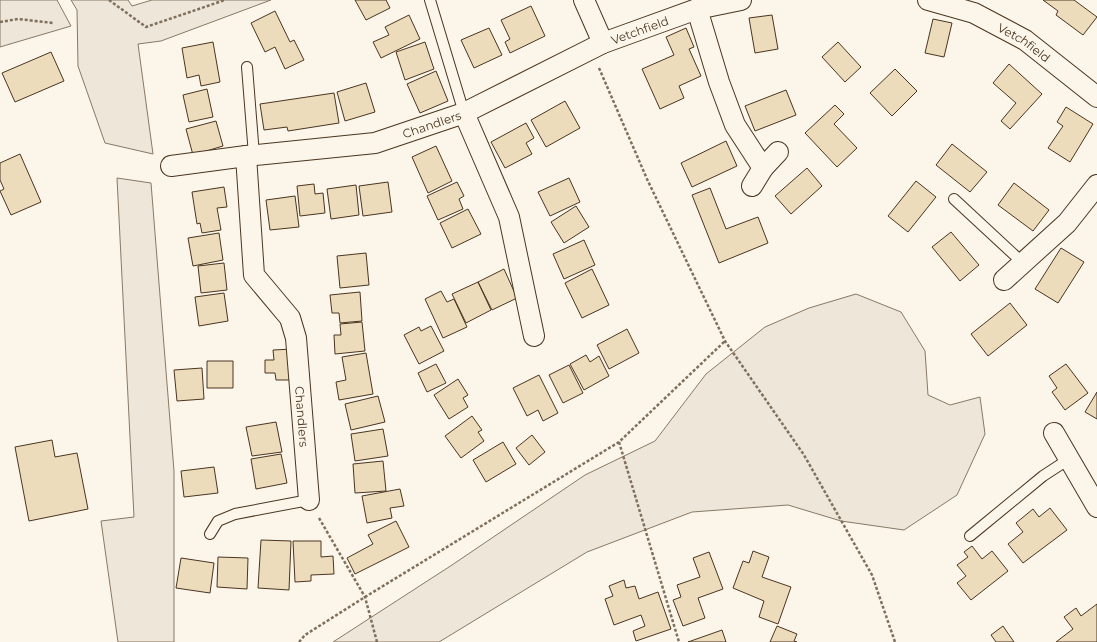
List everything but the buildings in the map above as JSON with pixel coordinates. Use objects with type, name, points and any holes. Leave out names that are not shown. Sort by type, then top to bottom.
[{"type":"street","name":"Vetchfield","points":[[584,0],[597,46],[697,9],[741,0]]},
{"type":"street","name":"Vetchfield","points":[[938,1],[974,13],[1025,40],[1097,97]]},
{"type":"street","points":[[697,9],[719,82],[735,125],[763,168]]},
{"type":"street","name":"Chandlers","points":[[171,166],[250,156],[375,144],[464,113],[597,46]]},
{"type":"street","points":[[464,113],[509,217],[534,336]]},
{"type":"street","points":[[752,186],[763,168],[778,152]]},
{"type":"street","name":"Chandlers","points":[[250,156],[254,275],[290,318],[296,338],[309,500]]},
{"type":"street","points":[[1004,280],[1067,223],[1097,185]]},
{"type":"street","points":[[1054,433],[1097,507]]},
{"type":"lane","points":[[430,0],[464,113]]},
{"type":"lane","points":[[247,67],[250,156]]},
{"type":"lane","points":[[954,199],[1023,263]]},
{"type":"lane","points":[[970,536],[1043,476],[1069,459]]},
{"type":"lane","points":[[210,534],[218,522],[236,514],[309,500]]},
{"type":"path","points":[[109,0],[146,27],[225,0]]},
{"type":"path","points":[[0,22],[18,19],[52,24]]},
{"type":"path","points":[[597,46],[646,179],[726,341],[804,455],[872,575],[895,642]]},
{"type":"path","points":[[299,642],[305,636],[365,597],[619,442],[726,341]]},
{"type":"path","points":[[619,442],[679,642]]},
{"type":"path","points":[[309,500],[365,597],[378,642]]},
{"type":"shaded area","points":[[0,0],[57,0],[71,26],[0,47]]},
{"type":"shaded area","points":[[71,0],[128,0],[132,6],[152,0],[271,0],[161,41],[138,44],[153,154],[105,143],[78,66],[77,10]]},
{"type":"shaded area","points":[[117,178],[151,183],[174,471],[174,642],[118,642],[101,521],[134,517]]},
{"type":"shaded area","points":[[856,294],[901,312],[925,351],[928,395],[950,405],[980,397],[985,434],[957,495],[904,530],[841,521],[788,505],[692,512],[587,552],[439,642],[333,642],[452,565],[585,475],[655,441],[706,374],[765,327],[809,308]]}]
